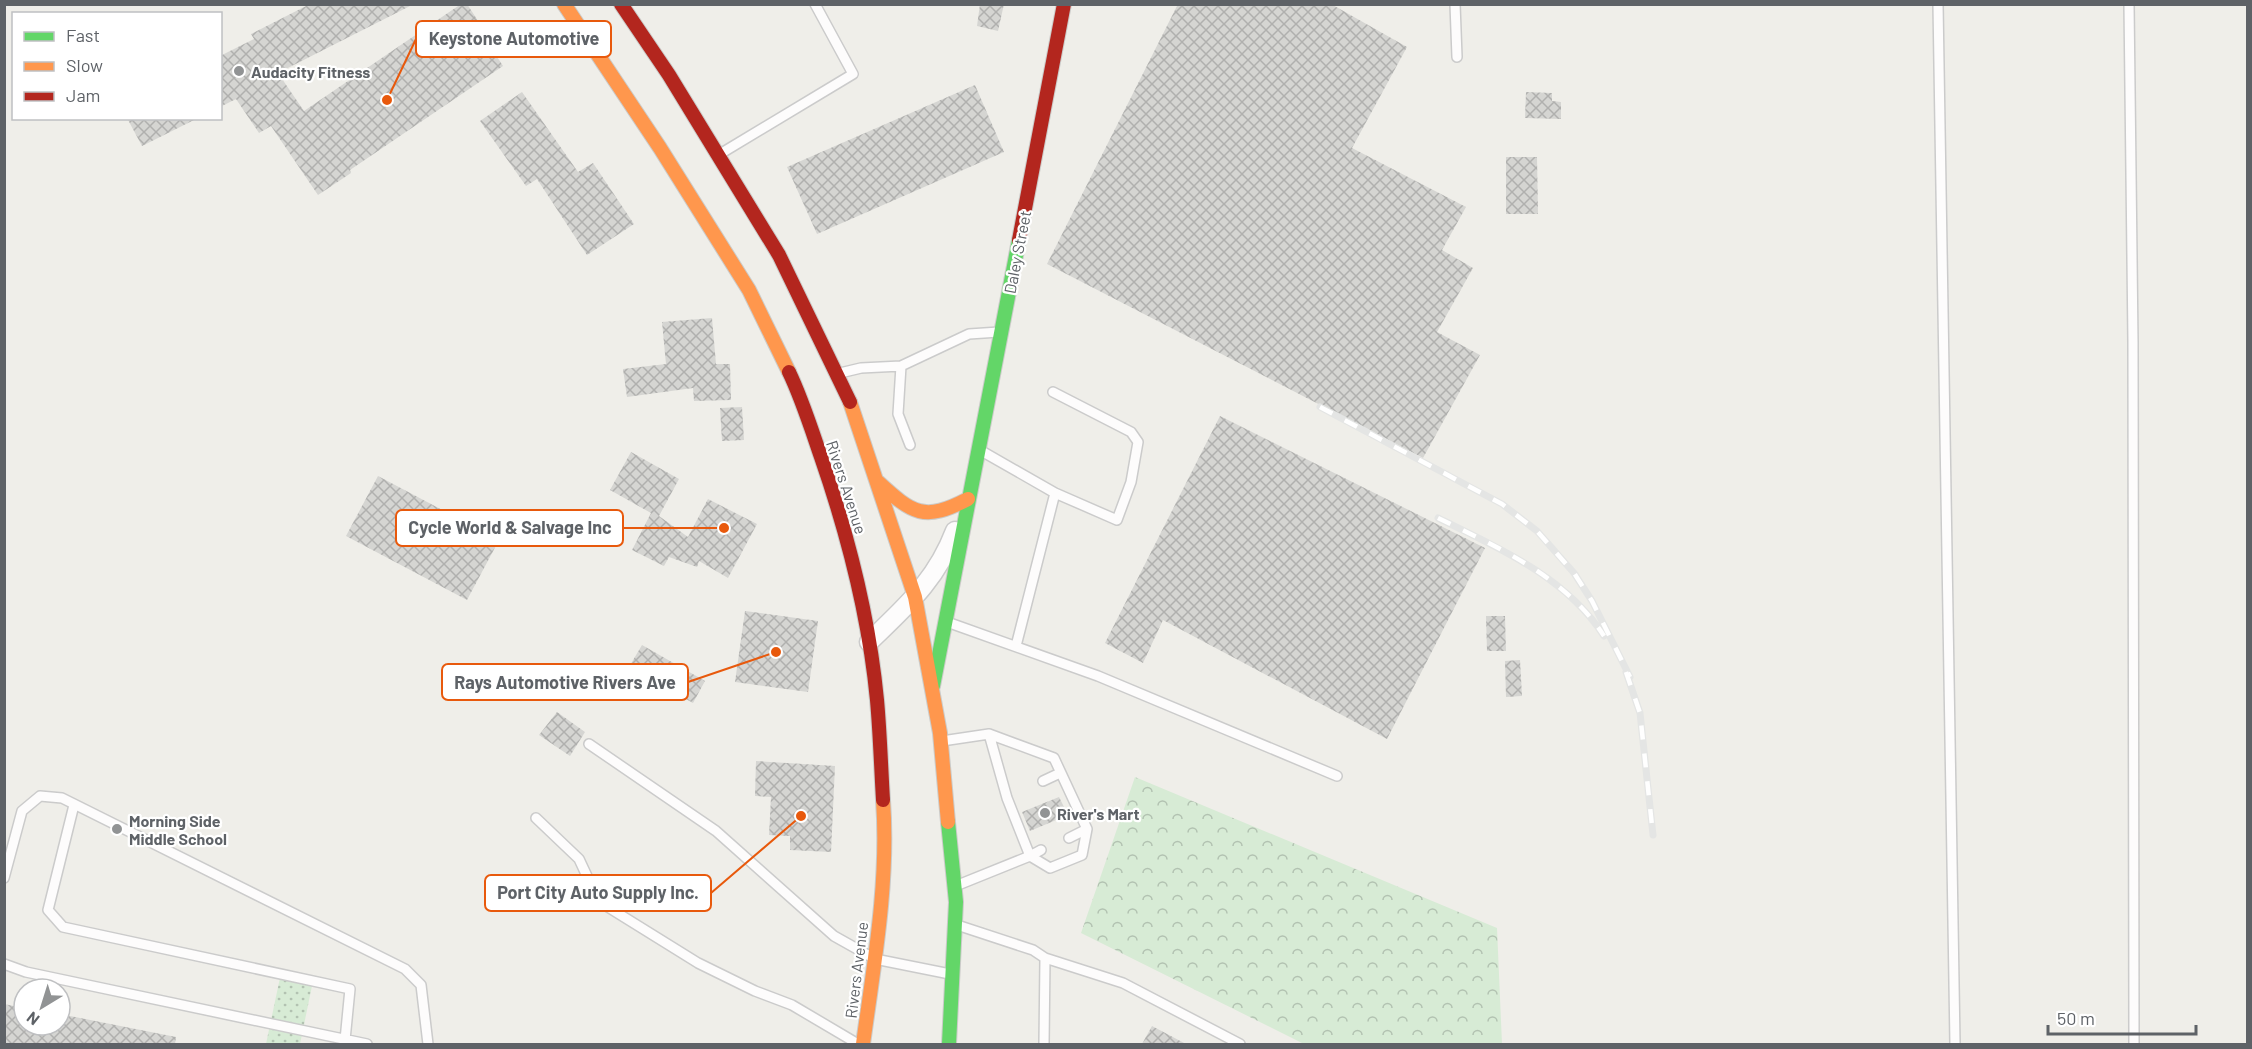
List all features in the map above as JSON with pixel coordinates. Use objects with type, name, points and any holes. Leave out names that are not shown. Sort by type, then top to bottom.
[{"type":"main road","name":"Rivers Avenue","points":[[564,4],[660,148],[749,290],[798,390],[850,550],[869,642],[877,700],[886,840],[875,958],[863,1044]]},
{"type":"main road","name":"Rivers Avenue","points":[[621,4],[669,75],[779,255],[848,398],[915,597],[940,741],[956,902],[949,1044]]},
{"type":"main road","name":"Daley Street","points":[[932,692],[977,449],[1065,4]]},
{"type":"main road","points":[[876,479],[900,502],[915,512],[933,514],[950,509],[968,499]]},
{"type":"street","name":"Daley Street","points":[[869,642],[915,597],[938,568],[968,499]]},
{"type":"lane","points":[[718,155],[853,74],[815,4]]},
{"type":"lane","points":[[1455,4],[1457,57]]},
{"type":"lane","points":[[1938,4],[1955,1044]]},
{"type":"lane","points":[[2128,4],[2133,342],[2134,1044]]},
{"type":"lane","points":[[836,374],[861,368],[901,366],[969,334],[1001,332]]},
{"type":"lane","points":[[901,366],[898,414],[910,445]]},
{"type":"lane","points":[[977,449],[1055,493],[1117,520],[1131,482],[1138,442],[1131,432],[1053,392]]},
{"type":"lane","points":[[1016,646],[1055,493]]},
{"type":"lane","points":[[945,622],[1098,676],[1337,776]]},
{"type":"lane","points":[[940,741],[989,735],[1054,758],[1087,829],[1082,855],[1050,868],[1030,856],[989,735]]},
{"type":"lane","points":[[589,744],[716,831],[834,936],[875,958],[953,974]]},
{"type":"lane","points":[[1043,781],[1060,773]]},
{"type":"lane","points":[[4,878],[22,811],[40,796],[62,798],[405,969],[421,985],[428,1044]]},
{"type":"lane","points":[[74,805],[48,910],[63,927],[350,989],[345,1040]]},
{"type":"lane","points":[[536,818],[579,859],[603,904],[698,963],[755,991],[792,1005],[858,1044]]},
{"type":"lane","points":[[1069,838],[1087,829]]},
{"type":"lane","points":[[953,887],[1041,850]]},
{"type":"lane","points":[[955,925],[1033,950],[1045,958],[1123,983],[1240,1044]]},
{"type":"lane","points":[[1044,1044],[1045,958]]},
{"type":"lane","points":[[4,964],[26,972],[367,1044]]},
{"type":"green space","points":[[1135,777],[1497,928],[1502,1044],[1304,1044],[1081,933]]},
{"type":"green space","points":[[281,973],[313,981],[300,1044],[266,1044]]},
{"type":"building","points":[[310,4],[414,4],[278,73],[304,111],[461,4],[467,4],[482,27],[479,29],[503,66],[350,170],[351,173],[318,195],[271,126],[259,133],[236,99],[222,106],[222,55],[254,39],[251,34]]},
{"type":"building","points":[[980,4],[1004,4],[998,31],[977,26]]},
{"type":"building","points":[[1178,4],[1331,4],[1407,47],[1352,148],[1466,207],[1442,250],[1473,268],[1437,332],[1480,355],[1423,458],[1047,264]]},
{"type":"building","points":[[975,85],[1004,152],[817,234],[787,167]]},
{"type":"building","points":[[522,92],[578,172],[593,163],[634,224],[587,255],[537,179],[526,186],[480,121]]},
{"type":"building","points":[[1526,92],[1552,93],[1552,101],[1561,102],[1561,119],[1525,118]]},
{"type":"building","points":[[128,120],[194,120],[142,146]]},
{"type":"building","points":[[1506,157],[1537,157],[1538,214],[1506,214]]},
{"type":"building","points":[[712,318],[716,364],[730,364],[731,400],[694,401],[693,388],[627,397],[623,369],[666,364],[662,322]]},
{"type":"building","points":[[742,407],[744,440],[722,441],[720,408]]},
{"type":"building","points":[[1220,416],[1485,548],[1387,739],[1163,620],[1143,663],[1105,643]]},
{"type":"building","points":[[631,452],[679,479],[659,516],[688,537],[708,499],[757,524],[728,578],[699,561],[697,567],[669,557],[664,566],[632,550],[651,513],[610,490]]},
{"type":"building","points":[[378,476],[499,540],[467,600],[346,536]]},
{"type":"building","points":[[745,611],[818,621],[808,692],[735,682]]},
{"type":"building","points":[[1486,616],[1505,616],[1506,651],[1487,651]]},
{"type":"building","points":[[642,645],[705,681],[693,703],[629,667]]},
{"type":"building","points":[[1520,660],[1522,696],[1506,697],[1505,661]]},
{"type":"building","points":[[557,712],[585,732],[570,756],[539,735]]},
{"type":"building","points":[[756,761],[835,766],[831,852],[790,850],[790,836],[769,835],[771,797],[755,796]]},
{"type":"building","name":"River's Mart","points":[[1059,797],[1068,815],[1030,831],[1022,812]]},
{"type":"building","points":[[4,1004],[12,1006],[12,1037],[72,1037],[72,1016],[176,1037],[175,1044],[4,1044]]},
{"type":"building","points":[[1152,1026],[1186,1044],[1142,1044]]},
{"type":"railway","points":[[1320,407],[1502,504],[1537,531],[1574,573],[1592,601],[1630,677]]},
{"type":"railway","points":[[1438,518],[1530,566],[1571,597],[1604,636]]},
{"type":"railway","points":[[1626,672],[1640,713],[1653,835]]},
{"type":"traffic: fast","points":[[933,686],[1019,240]]},
{"type":"traffic: fast","points":[[948,822],[956,902],[949,1044]]},
{"type":"traffic: slow","points":[[564,4],[660,148],[749,290],[789,372]]},
{"type":"traffic: slow","points":[[850,402],[915,597],[940,733],[948,822]]},
{"type":"traffic: slow","points":[[878,482],[910,508],[920,511],[940,511],[968,499]]},
{"type":"traffic: slow","points":[[863,1044],[882,892],[883,800]]},
{"type":"traffic: jam","points":[[621,4],[669,75],[779,255],[850,402]]},
{"type":"traffic: jam","points":[[1019,240],[1064,4]]},
{"type":"traffic: jam","points":[[789,372],[831,486],[863,607],[877,700],[883,800]]},
{"type":"place","name":"Audacity Fitness","points":[[239,71]]},
{"type":"place","name":"Keystone Automotive","points":[[387,100]]},
{"type":"place","name":"Cycle World & Salvage Inc","points":[[724,528]]},
{"type":"place","name":"Rays Automotive Rivers Ave","points":[[776,652]]},
{"type":"place","name":"River's Mart","points":[[1045,813]]},
{"type":"place","name":"Port City Auto Supply Inc.","points":[[801,816]]},
{"type":"place","name":"Morning Side Middle School","points":[[117,829]]}]
